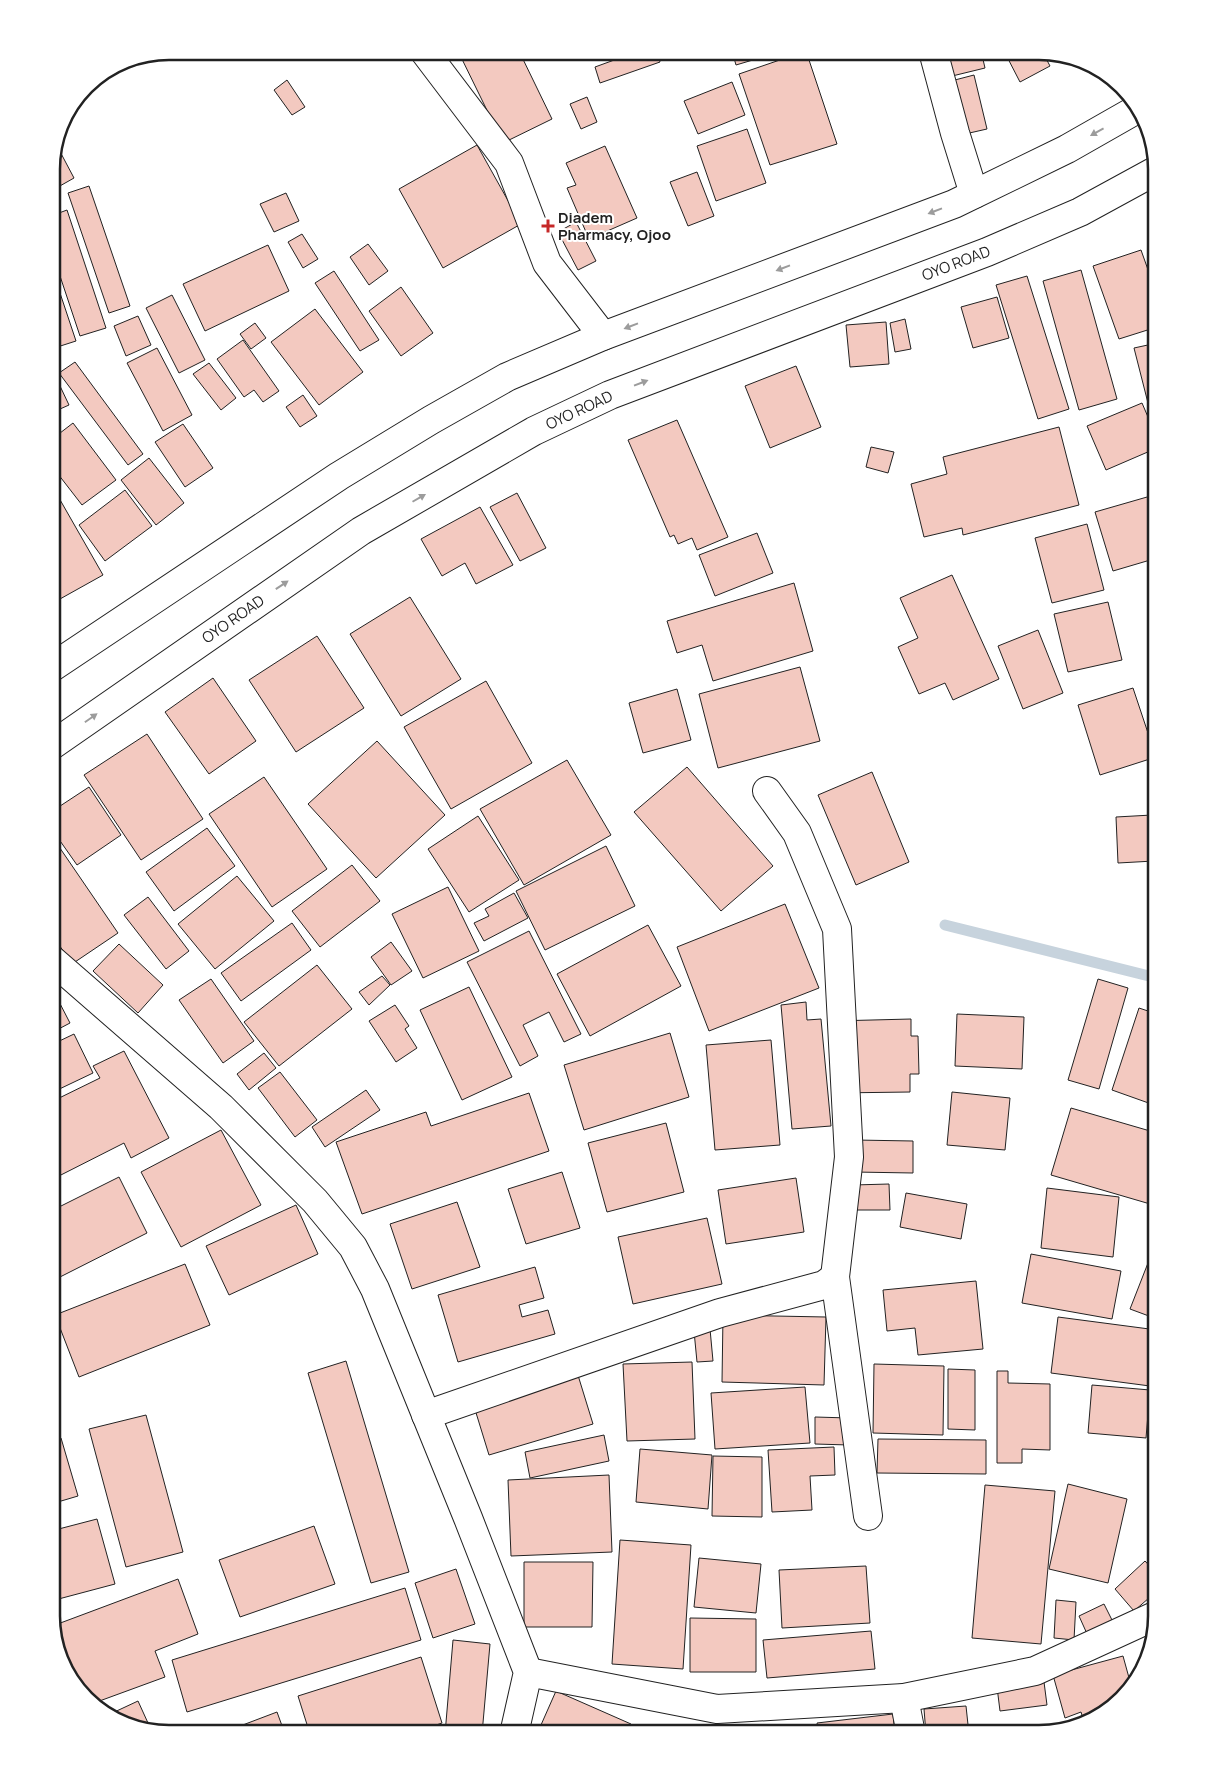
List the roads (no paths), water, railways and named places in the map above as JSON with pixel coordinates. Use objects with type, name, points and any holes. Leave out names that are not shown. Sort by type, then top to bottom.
[{"type":"main road","points":[[431,60],[510,163],[547,263],[603,336]]},
{"type":"main road","points":[[935,60],[974,194]]},
{"type":"main road","points":[[60,662],[339,476],[431,420],[507,377],[603,336],[954,204],[1067,149],[1132,112]]},
{"type":"main road","name":"OYO ROAD","points":[[60,740],[361,531],[534,431],[610,394],[986,252],[1080,212],[1148,175]]},
{"type":"main road","points":[[768,791],[797,833],[837,929],[849,1157],[835,1277],[868,1516]]},
{"type":"main road","points":[[60,967],[221,1107],[315,1202],[353,1247],[375,1289],[528,1672],[516,1725]]},
{"type":"main road","points":[[426,1415],[720,1313],[824,1285],[835,1277]]},
{"type":"main road","points":[[528,1672],[717,1709],[904,1698],[1036,1671],[1148,1619]]},
{"type":"main road","points":[[904,1698],[909,1725]]},
{"type":"waterway","points":[[945,925],[1148,976]]},
{"type":"place","name":"Diadem Pharmacy, Ojoo","points":[[548,226]]}]
